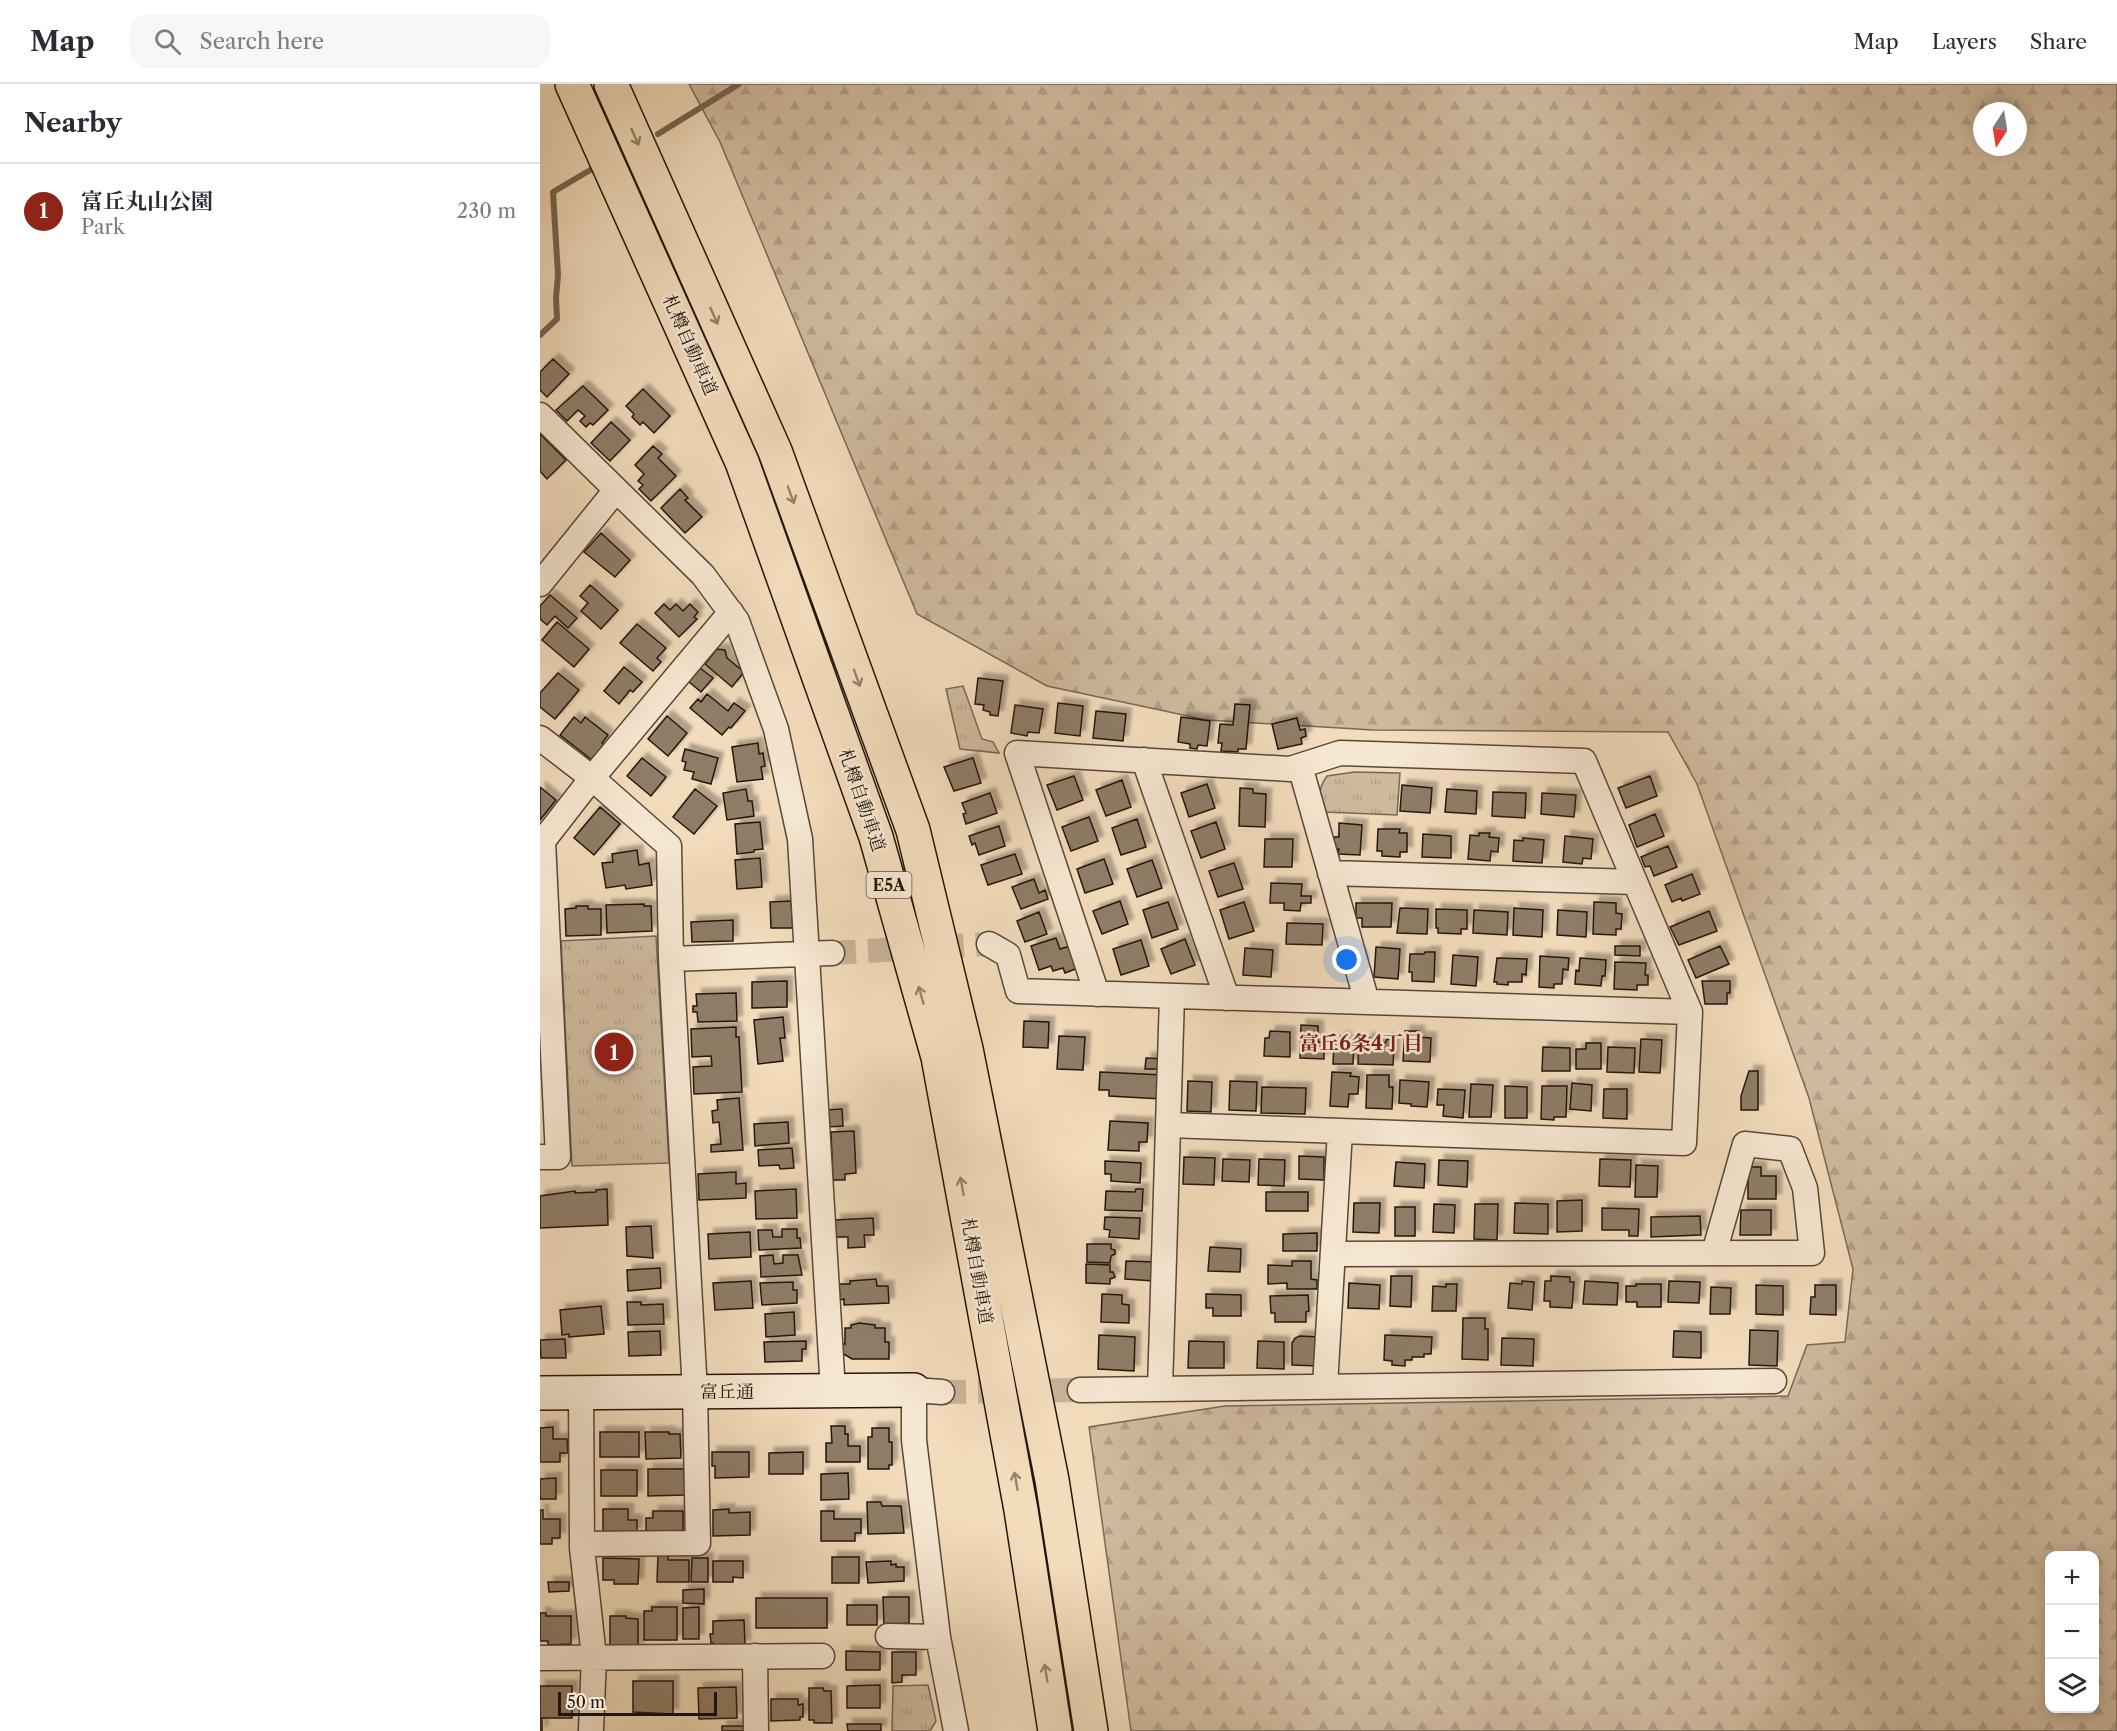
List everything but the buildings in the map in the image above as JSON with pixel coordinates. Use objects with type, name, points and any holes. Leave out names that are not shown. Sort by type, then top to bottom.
[{"type":"highway","name":"札樽自動車道","points":[[572,84],[742,462],[876,837],[938,1057],[1021,1510],[1055,1731]]},
{"type":"highway","name":"札樽自動車道","points":[[611,84],[774,451],[913,831],[966,1049],[1052,1480],[1091,1731]]},
{"type":"street","points":[[540,415],[703,575],[731,612],[737,621],[776,729],[800,839],[833,1391]]},
{"type":"street","points":[[540,584],[616,490]]},
{"type":"street","points":[[540,1157],[558,1157],[542,841],[731,612]]},
{"type":"street","points":[[540,738],[592,778],[669,846],[671,958],[695,1392],[699,1543],[582,1544]]},
{"type":"street","points":[[1097,994],[1017,753],[1290,769],[1340,753],[1584,761],[1690,1012],[1684,1143],[1168,1125]]},
{"type":"street","points":[[1144,760],[1227,998]]},
{"type":"street","points":[[1300,766],[1367,1002]]},
{"type":"street","points":[[1330,873],[1635,882]]},
{"type":"street","points":[[989,944],[1008,955],[1018,992],[1690,1012]]},
{"type":"street","points":[[671,958],[832,952]]},
{"type":"street","points":[[1160,1389],[1172,996]]},
{"type":"street","points":[[1325,1386],[1340,1131]]},
{"type":"street","points":[[1333,1254],[1812,1253],[1805,1188],[1790,1149],[1745,1144],[1714,1253]]},
{"type":"street","points":[[1080,1390],[1774,1381]]},
{"type":"street","points":[[928,1391],[914,1440],[938,1637],[956,1731]]},
{"type":"street","name":"富丘通","points":[[540,1394],[928,1391]]},
{"type":"street","points":[[581,1393],[582,1544],[594,1658],[591,1731]]},
{"type":"street","points":[[888,1636],[938,1637]]},
{"type":"street","points":[[755,1656],[756,1731]]},
{"type":"street","points":[[540,1658],[822,1656]]},
{"type":"green space","points":[[689,84],[2117,84],[2117,1731],[1131,1731],[1089,1427],[1225,1406],[1788,1396],[1807,1345],[1845,1342],[1853,1269],[1809,1098],[1697,784],[1668,732],[1373,730],[1207,720],[1047,686],[917,614],[720,142]]},
{"type":"green space","points":[[963,686],[982,739],[993,742],[999,753],[960,749],[946,689]]},
{"type":"green space","points":[[1355,772],[1400,773],[1397,815],[1324,812],[1320,793],[1327,776]]},
{"type":"green space","points":[[656,936],[669,1163],[572,1166],[561,941]]},
{"type":"green space","points":[[928,1685],[936,1721],[930,1731],[892,1731],[893,1686]]},
{"type":"waterway","points":[[658,134],[739,84]]},
{"type":"waterway","points":[[540,335],[557,319],[558,275],[553,192],[592,169]]},
{"type":"tunnel","points":[[832,953],[989,944]]},
{"type":"tunnel","points":[[942,1392],[1080,1390]]},
{"type":"place","name":"富丘丸山公園","points":[[614,1052]]},
{"type":"district","name":"富丘6条4丁目","points":[[1361,1043]]}]
